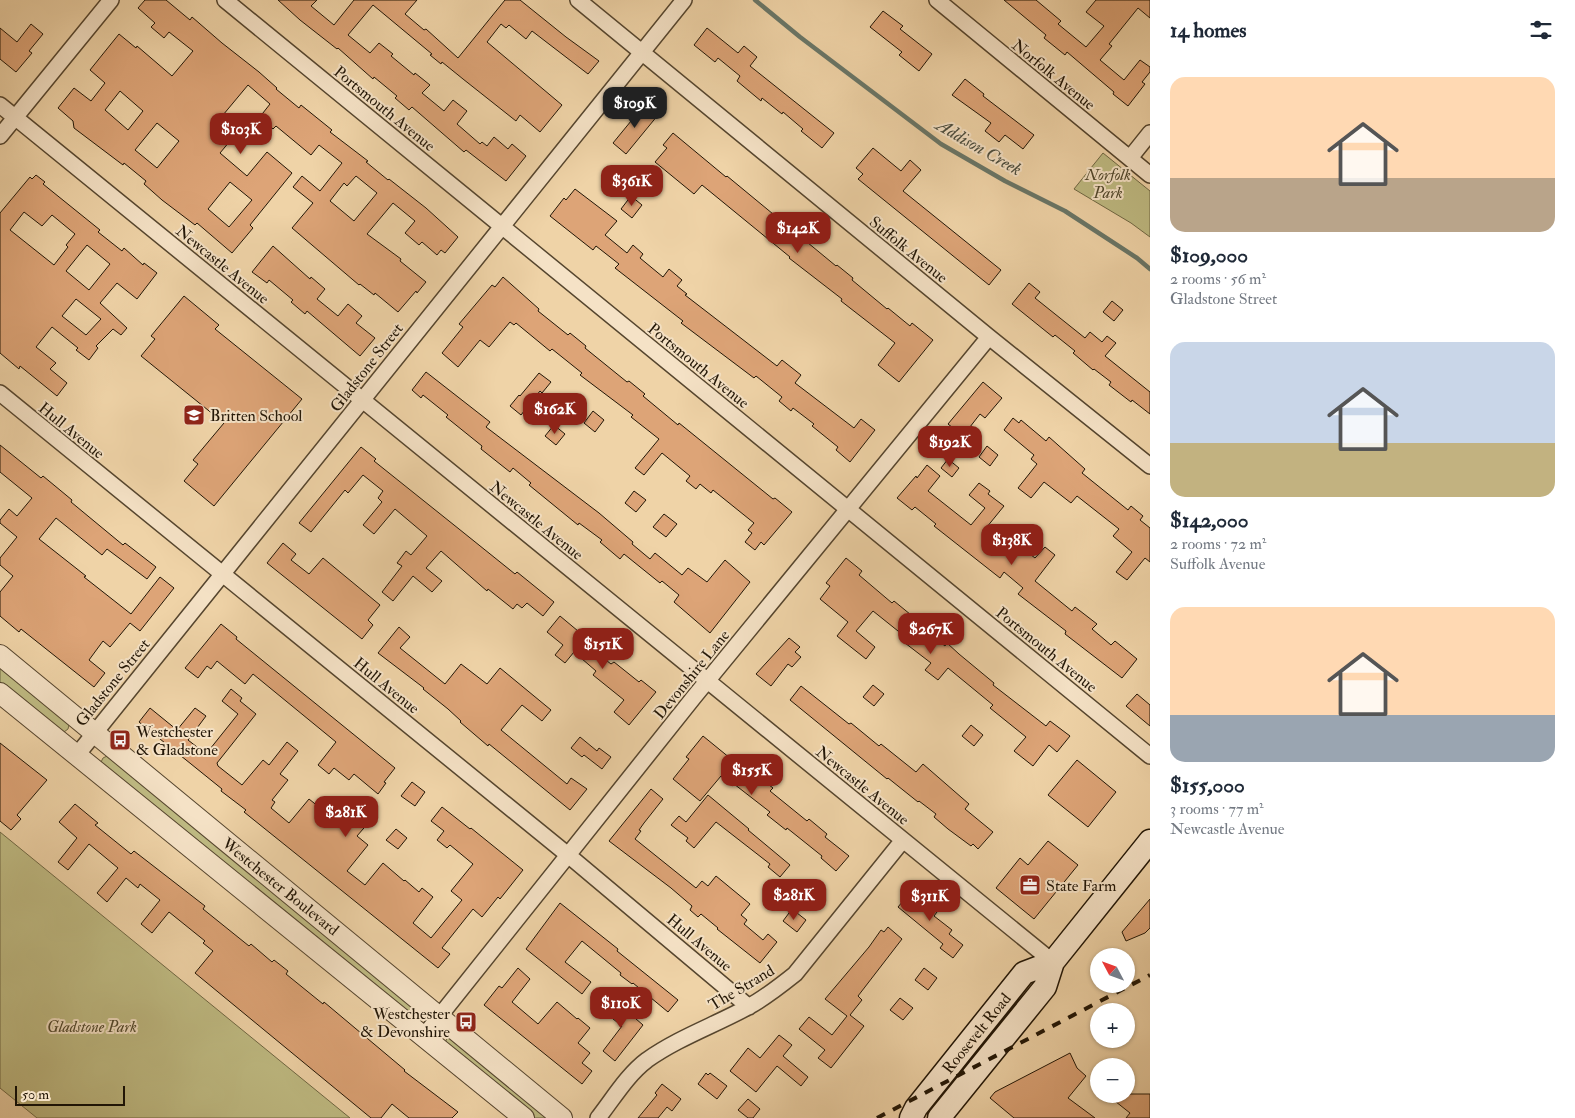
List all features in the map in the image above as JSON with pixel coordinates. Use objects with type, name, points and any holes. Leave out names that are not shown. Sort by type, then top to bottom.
[{"type":"main road","name":"Roosevelt Road","points":[[939,1118],[1045,987],[1053,962],[1150,841]]},
{"type":"main road","name":"Roosevelt Road","points":[[911,1118],[916,1108],[1024,973],[1053,962]]},
{"type":"street","points":[[0,136],[111,0]]},
{"type":"street","name":"Portsmouth Avenue","points":[[225,0],[1150,756]]},
{"type":"street","name":"Suffolk Avenue","points":[[578,0],[989,337],[1150,466]]},
{"type":"street","name":"Gladstone Street","points":[[77,755],[684,0]]},
{"type":"street","name":"Norfolk Avenue","points":[[937,0],[1150,175]]},
{"type":"street","name":"Newcastle Avenue","points":[[0,104],[1053,962]]},
{"type":"street","points":[[1130,158],[1150,133]]},
{"type":"street","name":"Devonshire Lane","points":[[423,1037],[708,681],[989,337]]},
{"type":"street","name":"Hull Avenue","points":[[0,393],[568,855],[749,1006]]},
{"type":"street","name":"Westchester Boulevard","points":[[0,655],[562,1118]]},
{"type":"street","name":"Westchester Boulevard","points":[[0,693],[524,1118]]},
{"type":"street","name":"The Strand","points":[[598,1118],[637,1068],[646,1061],[673,1044],[749,1006],[795,974],[902,840]]},
{"type":"green space","name":"Norfolk Park","points":[[1103,153],[1150,191],[1150,237],[1131,223],[1074,189]]},
{"type":"green space","points":[[0,666],[67,721],[68,729],[64,732],[59,730],[0,682]]},
{"type":"green space","points":[[107,756],[414,1006],[409,1012],[103,766],[101,762]]},
{"type":"green space","name":"Gladstone Park","points":[[0,832],[350,1118],[37,1118],[0,1088]]},
{"type":"green space","points":[[451,1036],[554,1118],[534,1118],[447,1047],[445,1043],[447,1038]]},
{"type":"building","points":[[145,0],[166,0],[190,20],[192,17],[259,72],[299,108],[301,105],[332,130],[330,132],[368,161],[366,162],[388,180],[426,208],[458,237],[445,253],[441,250],[437,255],[422,242],[419,245],[405,233],[415,221],[393,203],[367,234],[401,259],[400,261],[426,282],[398,312],[375,293],[374,295],[359,285],[292,228],[313,203],[293,187],[302,176],[320,191],[342,163],[319,145],[311,155],[276,126],[273,129],[259,118],[270,104],[248,85],[223,115],[240,129],[220,153],[247,176],[267,152],[292,173],[250,225],[253,228],[232,253],[197,223],[195,225],[162,200],[144,184],[146,181],[124,163],[123,165],[74,128],[73,121],[58,108],[74,88],[91,101],[105,83],[90,70],[119,34],[136,48],[137,46],[172,76],[193,51],[169,32],[164,38],[151,27],[155,23],[138,8]],"holes":[[[120,91],[143,111],[128,130],[105,110]],[[157,123],[179,141],[157,168],[135,150]],[[356,176],[377,193],[354,221],[330,201],[344,183],[347,186]],[[230,182],[252,200],[229,227],[208,209]]]},
{"type":"building","points":[[278,0],[317,0],[311,6],[334,25],[354,0],[417,0],[405,14],[424,30],[426,29],[458,58],[505,0],[520,0],[599,61],[588,74],[532,31],[526,39],[509,25],[506,28],[501,24],[487,42],[562,105],[540,132],[520,115],[516,121],[442,62],[441,64],[430,55],[432,54],[373,5],[348,35],[370,53],[379,43],[393,54],[391,56],[414,75],[415,73],[430,85],[422,93],[444,111],[453,100],[467,111],[457,124],[480,144],[482,142],[487,146],[494,137],[508,149],[512,144],[526,156],[506,181],[466,150],[464,152],[412,107],[409,110],[395,98],[397,96],[374,77],[373,79]]},
{"type":"building","points":[[1004,0],[1036,0],[1061,21],[1058,24],[1086,47],[1104,26],[1086,12],[1096,0],[1150,0],[1150,18],[1138,8],[1109,44],[1112,46],[1100,60],[1124,80],[1140,60],[1150,67],[1150,72],[1142,82],[1145,84],[1128,106],[1067,52],[1065,55],[1044,38],[1046,35]]},
{"type":"building","points":[[883,11],[903,26],[900,29],[932,54],[919,71],[899,55],[902,52],[870,27]]},
{"type":"building","points":[[31,24],[43,34],[29,51],[32,53],[16,72],[0,59],[0,28],[17,42]]},
{"type":"building","points":[[707,28],[738,53],[744,46],[757,57],[750,66],[834,133],[822,148],[801,131],[803,129],[783,112],[782,114],[762,98],[761,101],[737,81],[740,76],[718,58],[715,62],[694,45]]},
{"type":"building","points":[[965,79],[984,94],[983,96],[1034,135],[1023,149],[1005,135],[999,142],[985,131],[991,123],[952,95]]},
{"type":"building","points":[[645,104],[658,115],[626,154],[613,143]]},
{"type":"building","points":[[673,133],[853,278],[852,280],[887,309],[910,326],[912,323],[933,340],[899,382],[878,365],[895,343],[841,301],[842,299],[789,258],[702,185],[694,194],[655,162],[667,148],[663,145]]},
{"type":"building","points":[[873,148],[901,171],[910,160],[921,170],[903,191],[1001,270],[989,285],[858,179],[863,174],[856,168]]},
{"type":"building","points":[[36,175],[45,182],[43,184],[100,230],[98,232],[122,251],[124,248],[143,265],[144,263],[157,273],[137,299],[117,283],[100,303],[127,328],[121,335],[113,329],[96,346],[98,348],[89,360],[76,350],[78,348],[52,327],[36,347],[56,363],[50,369],[67,383],[57,396],[20,366],[19,369],[0,353],[0,213],[30,177],[32,179]],"holes":[[[24,212],[42,226],[52,215],[75,234],[54,265],[10,230]],[[87,245],[110,264],[89,290],[66,271]],[[76,299],[101,319],[86,335],[62,316]]]},
{"type":"building","points":[[575,189],[617,221],[605,235],[627,253],[633,245],[643,254],[640,258],[663,277],[669,269],[682,280],[677,286],[687,294],[685,295],[777,366],[782,360],[801,375],[795,383],[854,428],[861,419],[875,430],[850,462],[836,450],[838,447],[812,426],[814,424],[793,408],[791,411],[779,401],[782,397],[756,376],[754,378],[681,323],[683,321],[615,268],[619,264],[596,246],[593,250],[550,216],[564,198],[566,200]]},
{"type":"building","points":[[631,196],[642,205],[632,218],[621,209]]},
{"type":"building","points":[[273,246],[310,279],[311,277],[325,289],[317,299],[338,316],[348,304],[362,316],[356,323],[375,338],[360,356],[307,311],[305,314],[291,302],[293,300],[269,280],[267,283],[252,272]]},
{"type":"building","points":[[503,277],[539,309],[538,311],[568,335],[570,333],[586,346],[585,348],[645,394],[643,396],[678,425],[679,423],[773,499],[775,498],[792,512],[764,545],[761,542],[755,550],[745,542],[752,533],[748,530],[754,523],[713,490],[711,493],[700,484],[696,489],[686,481],[690,476],[662,453],[644,475],[635,468],[659,439],[631,417],[633,415],[580,375],[582,373],[552,349],[550,351],[516,323],[514,325],[510,322],[489,347],[480,340],[458,367],[442,353],[463,327],[459,324],[492,285],[495,287]]},
{"type":"building","points":[[1029,283],[1040,292],[1035,298],[1085,338],[1090,332],[1102,342],[1107,336],[1116,343],[1105,356],[1150,392],[1150,414],[1109,385],[1111,382],[1073,353],[1075,351],[1055,335],[1053,337],[1012,304]]},
{"type":"building","points":[[184,296],[219,325],[215,329],[302,399],[214,506],[184,481],[198,464],[193,460],[224,423],[141,356],[155,339],[151,336]]},
{"type":"building","points":[[1112,301],[1123,310],[1114,321],[1103,312]]},
{"type":"building","points":[[426,372],[490,422],[486,427],[599,513],[650,559],[655,553],[682,575],[688,568],[707,582],[725,560],[750,582],[710,633],[674,602],[679,595],[662,581],[660,583],[624,554],[620,559],[600,542],[602,540],[579,523],[578,525],[529,485],[531,483],[513,468],[510,472],[446,417],[448,415],[423,395],[421,398],[412,390]]},
{"type":"building","points":[[539,373],[551,382],[542,393],[540,391],[521,415],[510,406]]},
{"type":"building","points":[[983,382],[1002,398],[985,418],[980,414],[963,436],[948,424]]},
{"type":"building","points":[[593,411],[604,420],[595,432],[584,423]]},
{"type":"building","points":[[1013,418],[1019,423],[1021,420],[1046,441],[1049,437],[1085,469],[1082,473],[1128,510],[1131,506],[1143,516],[1140,520],[1150,528],[1150,562],[1145,558],[1127,580],[1116,572],[1132,552],[1113,536],[1119,529],[1077,496],[1071,503],[1044,482],[1031,498],[1018,488],[1037,464],[1031,459],[1034,455],[1004,430]]},
{"type":"building","points":[[554,425],[565,434],[556,445],[545,436]]},
{"type":"building","points":[[0,445],[41,478],[43,476],[123,545],[125,543],[156,567],[147,579],[107,549],[102,555],[56,518],[39,539],[86,576],[84,577],[131,614],[160,577],[174,588],[140,631],[130,623],[110,647],[103,641],[89,660],[105,673],[94,687],[21,629],[19,632],[0,616],[0,592],[13,576],[0,565],[0,558],[17,537],[0,523],[0,520],[9,509],[17,516],[32,498],[0,472]]},
{"type":"building","points":[[987,446],[998,455],[990,466],[979,457]]},
{"type":"building","points":[[361,447],[376,459],[374,461],[515,574],[517,572],[554,602],[543,616],[527,603],[522,608],[517,604],[513,609],[488,589],[487,591],[441,551],[426,568],[442,581],[432,592],[413,576],[393,601],[382,592],[402,566],[397,563],[406,551],[411,555],[427,536],[395,509],[374,534],[363,525],[382,502],[378,498],[383,491],[363,475],[348,493],[345,490],[311,532],[299,523]]},
{"type":"building","points":[[948,459],[959,468],[952,477],[941,468]]},
{"type":"building","points":[[927,465],[940,476],[928,491],[971,525],[985,508],[969,495],[979,483],[990,491],[988,494],[1004,506],[982,533],[1008,554],[1016,543],[1035,558],[1045,547],[1055,555],[1035,581],[1072,611],[1075,607],[1097,624],[1092,629],[1111,645],[1115,641],[1137,659],[1122,678],[1065,634],[1066,631],[1018,594],[1023,588],[1004,572],[1000,578],[934,526],[936,524],[915,507],[912,510],[897,498]]},
{"type":"building","points":[[634,491],[646,500],[636,512],[625,503]]},
{"type":"building","points":[[664,514],[677,524],[666,537],[653,527]]},
{"type":"building","points":[[283,543],[296,554],[291,560],[309,574],[323,558],[380,605],[368,620],[373,625],[362,639],[267,563]]},
{"type":"building","points":[[846,558],[862,571],[859,575],[892,603],[894,601],[916,619],[914,621],[945,646],[947,643],[994,683],[993,685],[1046,726],[1050,721],[1070,736],[1057,752],[1049,745],[1033,766],[1014,751],[1026,737],[990,708],[993,705],[948,668],[938,680],[925,670],[931,663],[905,643],[908,639],[873,611],[856,631],[875,647],[866,659],[837,636],[848,622],[820,599],[830,586],[826,583]]},
{"type":"building","points":[[560,616],[596,646],[593,650],[611,664],[614,662],[639,682],[641,680],[656,692],[629,725],[614,712],[624,700],[593,675],[596,671],[574,652],[565,663],[555,655],[563,645],[547,632]]},
{"type":"building","points":[[221,624],[237,637],[236,639],[395,768],[384,782],[386,783],[378,794],[354,774],[349,780],[334,768],[329,774],[318,765],[336,742],[253,674],[245,684],[217,661],[211,669],[207,666],[198,678],[185,668]]},
{"type":"building","points":[[399,627],[410,637],[400,648],[445,684],[461,664],[487,684],[500,668],[551,710],[542,721],[522,705],[501,730],[567,784],[571,778],[587,789],[570,810],[489,744],[488,746],[424,688],[378,653]]},
{"type":"building","points":[[789,638],[800,647],[795,652],[801,657],[792,667],[788,664],[771,686],[756,674]]},
{"type":"building","points":[[873,685],[884,694],[874,706],[863,697]]},
{"type":"building","points":[[801,686],[849,724],[851,723],[879,746],[881,744],[916,772],[923,764],[969,804],[965,809],[993,832],[978,849],[948,829],[934,817],[936,814],[887,779],[790,700]]},
{"type":"building","points":[[231,689],[242,698],[240,701],[256,714],[217,763],[218,766],[242,785],[263,760],[269,765],[287,742],[298,751],[280,774],[288,780],[272,800],[275,802],[271,808],[289,823],[309,799],[345,828],[364,805],[376,814],[357,836],[368,845],[347,871],[365,885],[383,863],[419,892],[422,888],[433,897],[413,923],[431,938],[462,900],[451,891],[473,864],[450,845],[447,848],[437,840],[444,831],[431,821],[442,807],[523,870],[500,899],[498,897],[482,917],[473,909],[442,948],[450,954],[438,968],[244,812],[246,810],[221,791],[222,789],[139,722],[150,708],[177,730],[195,708],[206,716],[188,740],[206,754],[238,714],[222,701]]},
{"type":"building","points":[[1137,694],[1150,705],[1150,726],[1126,706]]},
{"type":"building","points":[[971,725],[983,735],[974,746],[962,736]]},
{"type":"building","points":[[703,736],[752,776],[754,773],[773,788],[770,791],[807,821],[809,819],[827,834],[825,837],[849,856],[836,871],[821,858],[822,856],[787,828],[786,830],[767,815],[770,812],[721,776],[700,801],[673,779],[689,759],[686,757]]},
{"type":"building","points":[[580,737],[597,751],[599,748],[611,757],[602,769],[571,748]]},
{"type":"building","points":[[0,743],[47,780],[17,815],[21,819],[11,830],[0,821]]},
{"type":"building","points":[[1077,760],[1116,792],[1088,827],[1048,795]]},
{"type":"building","points":[[412,782],[425,792],[415,806],[401,796]]},
{"type":"building","points":[[651,789],[663,799],[639,830],[641,831],[635,839],[696,888],[702,881],[708,886],[716,876],[750,904],[741,915],[747,920],[744,924],[763,940],[768,934],[777,942],[760,963],[701,914],[698,917],[690,910],[692,906],[671,888],[609,841]]},
{"type":"building","points":[[708,795],[790,865],[780,877],[768,867],[770,864],[716,822],[694,848],[686,841],[688,838],[671,825],[679,816],[686,822]]},
{"type":"building","points":[[75,804],[98,823],[95,825],[131,854],[134,851],[205,906],[203,909],[249,946],[251,944],[272,962],[274,960],[288,971],[286,974],[323,1004],[324,1002],[404,1071],[458,1112],[452,1118],[409,1118],[392,1104],[381,1118],[371,1118],[195,973],[213,951],[203,943],[205,941],[169,912],[152,933],[141,924],[160,900],[140,884],[138,888],[126,878],[107,902],[97,893],[118,868],[89,844],[68,870],[58,862],[77,838],[59,822]]},
{"type":"building","points":[[396,829],[407,838],[398,849],[386,840]]},
{"type":"building","points":[[1048,841],[1078,865],[1034,919],[996,888],[1020,858],[1028,865]]},
{"type":"building","points":[[914,888],[925,897],[923,900],[937,912],[934,916],[952,930],[949,934],[963,945],[953,958],[940,948],[943,944],[898,907]]},
{"type":"building","points":[[1150,899],[1150,928],[1145,933],[1126,941],[1122,932]]},
{"type":"building","points":[[560,903],[678,1000],[668,1012],[633,983],[620,975],[621,973],[582,941],[565,962],[591,982],[582,994],[526,949]]},
{"type":"building","points":[[792,909],[806,920],[797,932],[783,921]]},
{"type":"building","points":[[888,927],[902,939],[858,996],[862,1000],[850,1015],[864,1026],[831,1068],[818,1058],[825,1050],[799,1029],[809,1017],[832,1035],[847,1016],[825,999],[881,930],[884,932]]},
{"type":"building","points":[[518,968],[530,979],[512,1002],[538,1024],[557,1002],[590,1028],[578,1043],[590,1053],[582,1063],[592,1071],[582,1084],[484,1005],[499,986],[502,988]]},
{"type":"building","points":[[924,968],[937,978],[928,990],[915,980]]},
{"type":"building","points":[[900,998],[913,1008],[903,1020],[890,1010]]},
{"type":"building","points":[[613,999],[643,1025],[615,1061],[603,1051],[622,1026],[603,1011]]},
{"type":"building","points":[[779,1035],[792,1045],[783,1056],[808,1077],[801,1086],[777,1066],[756,1092],[730,1071],[748,1048],[760,1058]]},
{"type":"building","points":[[1070,1053],[1077,1068],[1086,1076],[1068,1098],[1095,1118],[1014,1118],[990,1098],[995,1092]]},
{"type":"building","points":[[706,1073],[708,1075],[710,1073],[727,1086],[717,1099],[698,1084]]},
{"type":"building","points":[[662,1084],[681,1099],[672,1111],[667,1107],[658,1118],[638,1118],[657,1095],[655,1093]]},
{"type":"building","points":[[1135,1094],[1150,1094],[1150,1118],[1126,1118],[1130,1113],[1117,1103],[1135,1103]]},
{"type":"building","points":[[748,1099],[760,1109],[753,1118],[748,1118],[738,1110]]},
{"type":"waterway","name":"Addison Creek","points":[[755,0],[800,37],[941,144],[1005,181],[1065,211],[1137,258],[1150,269]]},
{"type":"railway","points":[[877,1118],[1150,975]]},
{"type":"place","name":"Britten School","points":[[194,415]]},
{"type":"place","name":"Westchester & Gladstone","points":[[120,740]]},
{"type":"place","name":"State Farm","points":[[1030,885]]},
{"type":"place","name":"Westchester & Devonshire","points":[[466,1022]]}]
